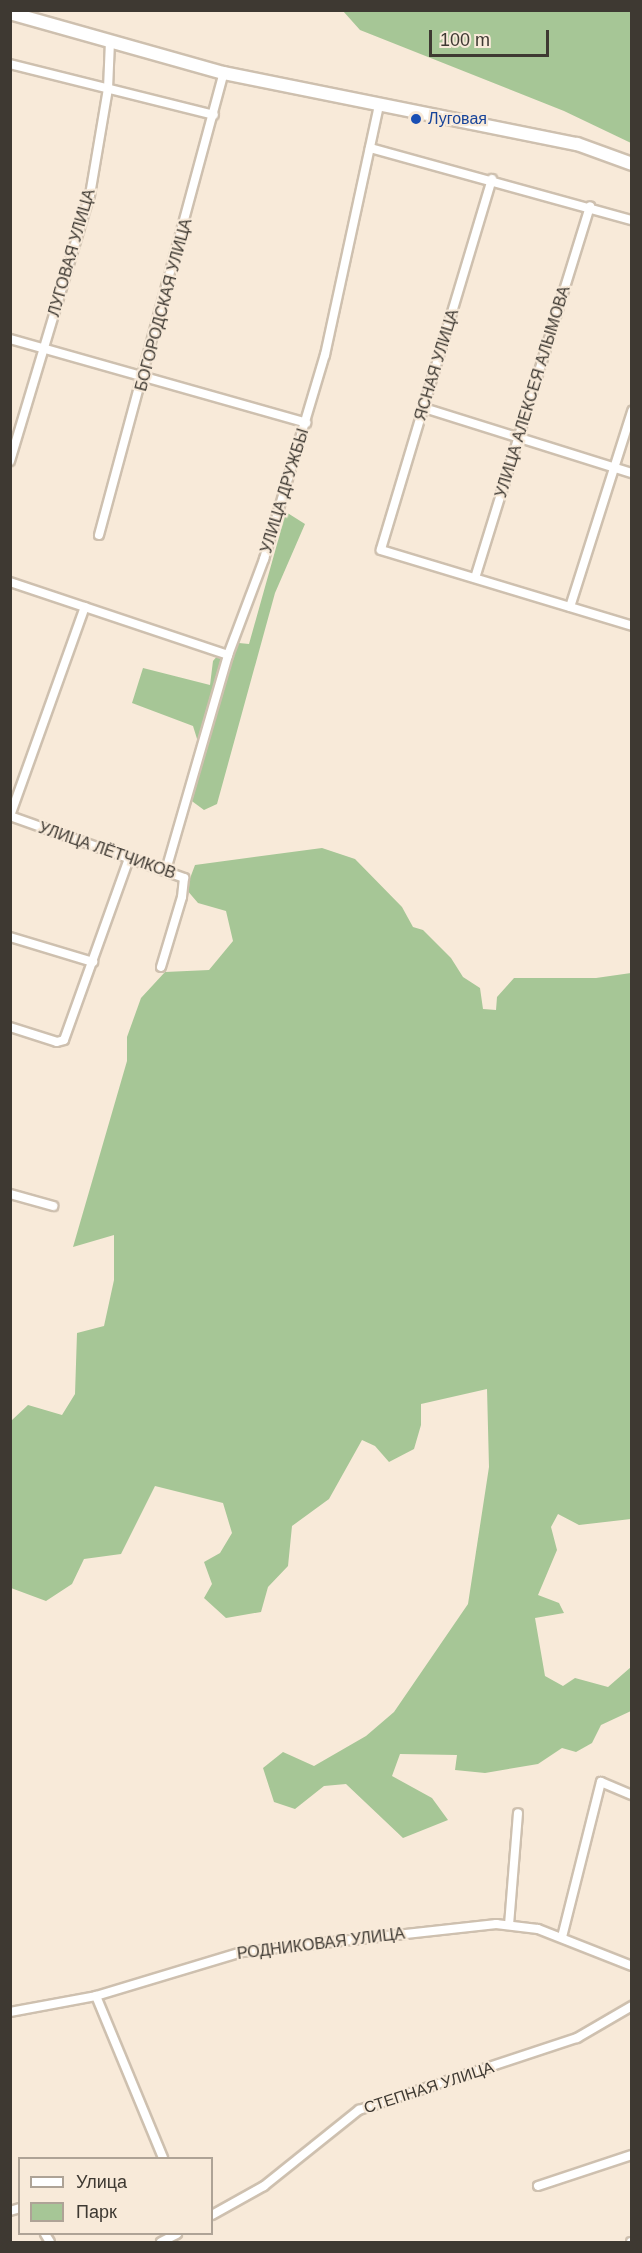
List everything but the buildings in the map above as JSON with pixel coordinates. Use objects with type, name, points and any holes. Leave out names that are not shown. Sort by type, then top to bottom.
[{"type":"main road","points":[[10,13],[224,73],[578,144],[632,164]]},
{"type":"street","name":"ЛУГОВАЯ УЛИЦА","points":[[10,461],[90,195],[108,89],[110,41]]},
{"type":"street","points":[[10,64],[214,115]]},
{"type":"street","name":"БОГОРОДСКАЯ УЛИЦА","points":[[99,535],[145,376],[224,73]]},
{"type":"street","name":"УЛИЦА ДРУЖБЫ","points":[[166,870],[228,655],[264,559],[325,355],[379,105]]},
{"type":"street","points":[[370,148],[492,179],[632,220]]},
{"type":"street","name":"ЯСНАЯ УЛИЦА","points":[[475,578],[381,550],[492,179]]},
{"type":"street","name":"УЛИЦА АЛЕКСЕЯ АЛЫМОВА","points":[[475,578],[590,207]]},
{"type":"street","points":[[10,339],[306,423]]},
{"type":"street","points":[[424,408],[632,473]]},
{"type":"street","points":[[570,607],[632,411]]},
{"type":"street","points":[[475,578],[632,626]]},
{"type":"street","points":[[10,582],[228,655]]},
{"type":"street","points":[[10,816],[85,607]]},
{"type":"street","name":"УЛИЦА ЛЁТЧИКОВ","points":[[10,816],[98,851],[129,858],[184,878],[182,897],[160,967]]},
{"type":"street","points":[[10,1027],[57,1042],[64,1040],[129,858]]},
{"type":"street","points":[[10,937],[93,962]]},
{"type":"street","points":[[10,1194],[53,1206]]},
{"type":"street","points":[[562,1937],[601,1782],[632,1795]]},
{"type":"street","points":[[509,1926],[518,1813]]},
{"type":"street","name":"РОДНИКОВАЯ УЛИЦА","points":[[10,2012],[96,1996],[242,1952],[484,1925],[509,1926],[562,1937],[632,1966]]},
{"type":"street","points":[[96,1996],[163,2157]]},
{"type":"street","name":"СТЕПНАЯ УЛИЦА","points":[[213,2214],[264,2186],[359,2110],[577,2038],[632,2006]]},
{"type":"street","points":[[538,2186],[632,2155]]},
{"type":"street","points":[[161,2242],[175,2235]]},
{"type":"green space","points":[[343,11],[631,11],[631,143],[564,111],[360,30]]},
{"type":"green space","points":[[286,512],[305,524],[275,593],[217,804],[204,810],[185,796],[198,742],[193,726],[132,703],[143,668],[210,685],[213,661],[229,642],[249,644]]},
{"type":"green space","points":[[322,848],[355,859],[402,907],[413,927],[423,930],[451,958],[463,977],[480,988],[483,1009],[496,1010],[497,997],[514,978],[596,978],[631,973],[631,1519],[579,1525],[558,1514],[551,1527],[557,1550],[538,1595],[559,1603],[564,1613],[535,1618],[545,1676],[563,1686],[575,1678],[608,1687],[631,1667],[631,1711],[601,1725],[592,1743],[576,1752],[562,1748],[538,1764],[485,1773],[455,1770],[457,1755],[400,1754],[392,1776],[432,1798],[448,1820],[403,1838],[346,1784],[324,1786],[295,1809],[274,1802],[263,1768],[283,1752],[314,1766],[366,1736],[394,1712],[468,1604],[489,1467],[487,1389],[421,1404],[421,1425],[414,1449],[389,1462],[375,1446],[362,1440],[329,1499],[292,1526],[288,1566],[268,1587],[261,1612],[226,1618],[204,1598],[212,1584],[204,1562],[220,1553],[232,1533],[223,1503],[155,1486],[121,1554],[84,1559],[72,1584],[46,1601],[11,1588],[11,1421],[28,1405],[62,1415],[75,1394],[77,1333],[104,1326],[114,1280],[114,1235],[73,1247],[127,1061],[127,1037],[141,998],[165,972],[209,970],[233,941],[226,911],[198,903],[186,889],[195,865]]},
{"type":"place","name":"Луговая","points":[[416,119]]}]
